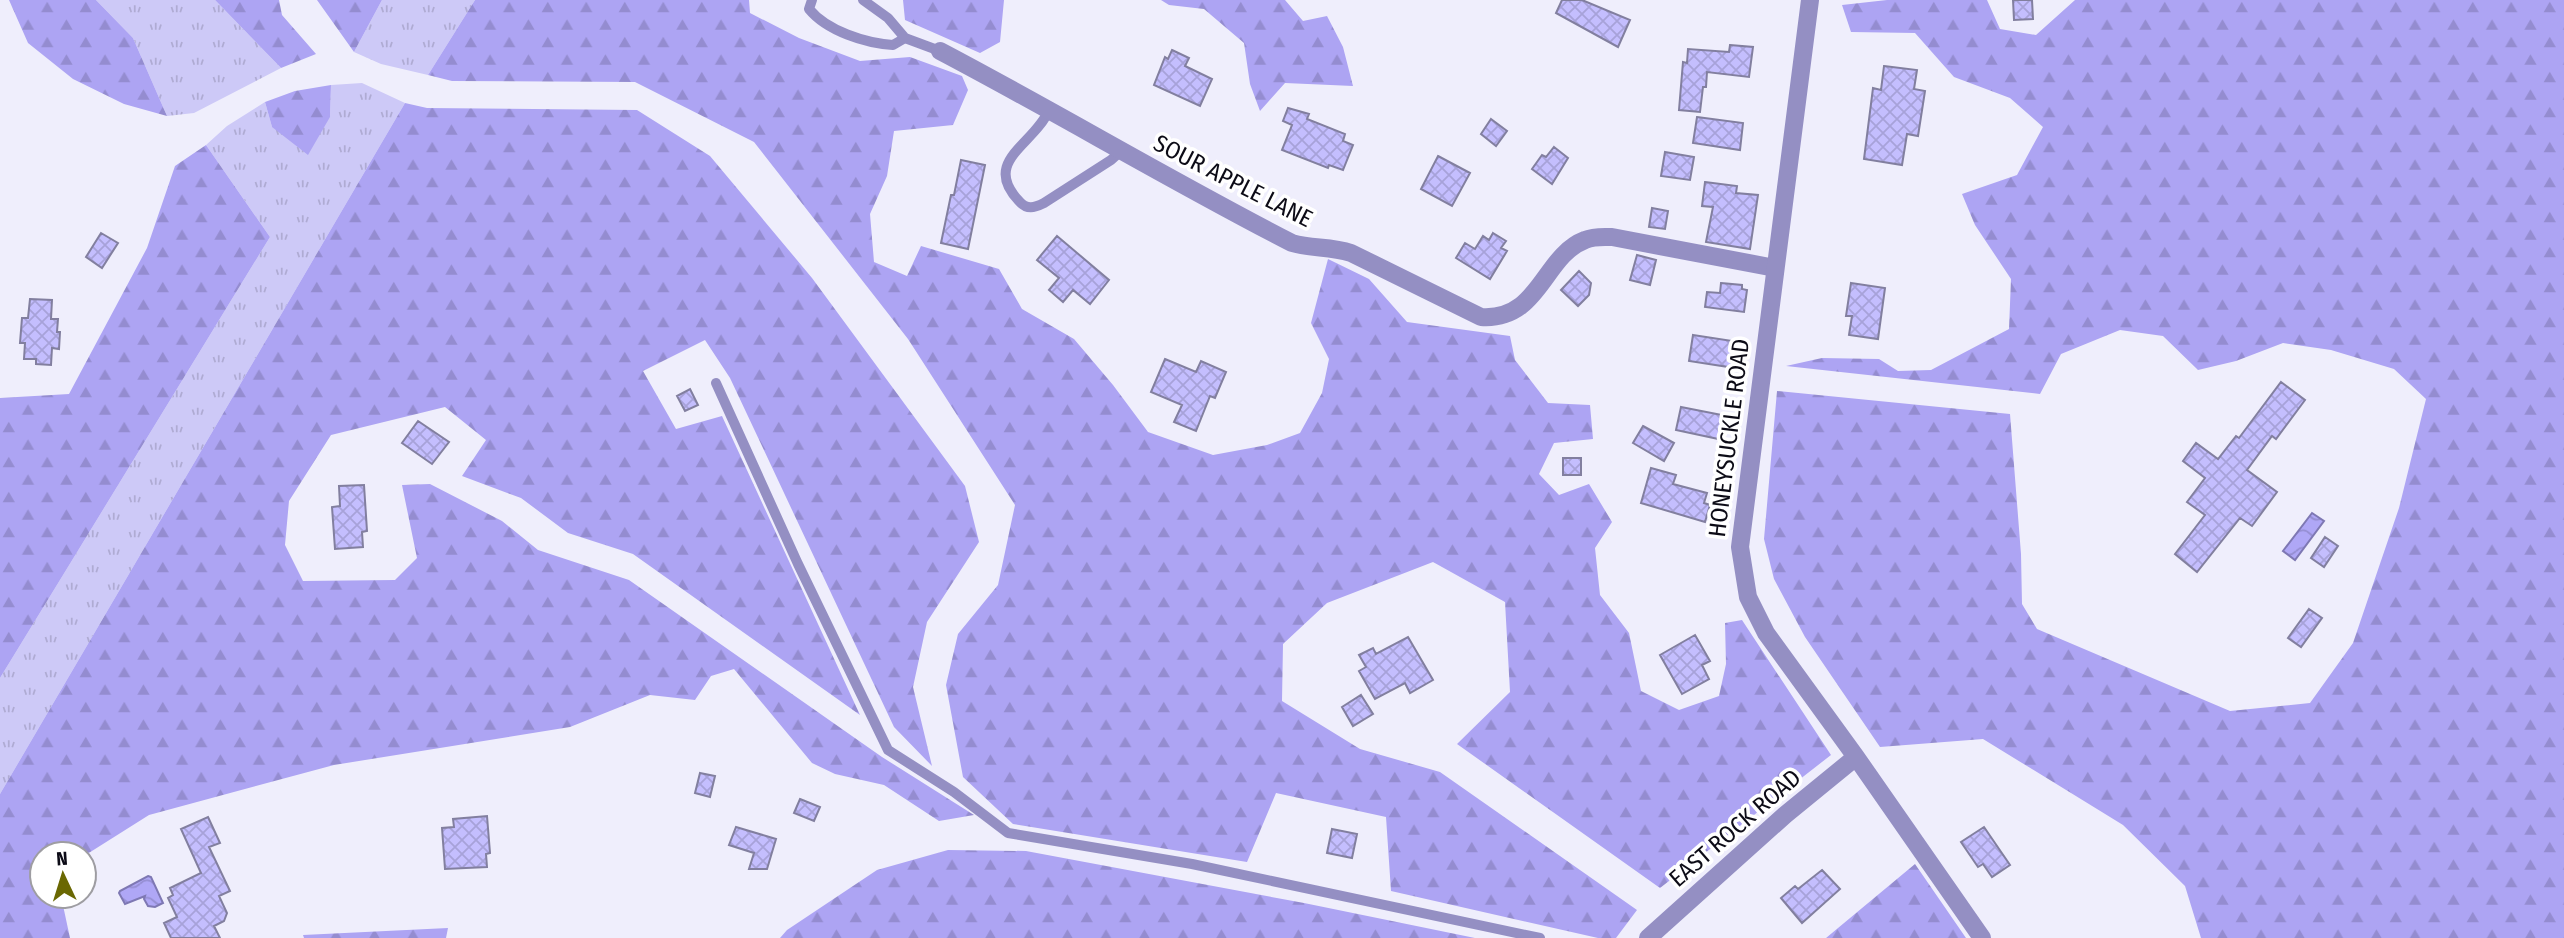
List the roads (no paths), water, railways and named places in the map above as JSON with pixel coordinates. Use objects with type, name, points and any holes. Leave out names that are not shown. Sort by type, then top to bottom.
[{"type":"street","name":"HONEYSUCKLE ROAD","points":[[1810,0],[1740,547],[1742,570],[1748,597],[1766,633],[1982,938]]},
{"type":"street","name":"SOUR APPLE LANE","points":[[940,51],[1209,201],[1292,243],[1304,247],[1334,247],[1351,253],[1481,317],[1497,318],[1519,308],[1572,247],[1596,237],[1612,237],[1775,268]]},
{"type":"street","name":"EAST ROCK ROAD","points":[[1648,938],[1856,757]]},
{"type":"lane","points":[[812,0],[809,9],[817,18],[857,38],[893,45],[905,38]]},
{"type":"lane","points":[[863,0],[888,18],[905,38],[940,51]]},
{"type":"lane","points":[[1049,110],[1027,141],[1006,162],[1004,173],[1007,182],[1023,206],[1034,208],[1044,203],[1121,151]]},
{"type":"lane","points":[[716,383],[798,564],[888,750],[954,792],[1008,833],[1192,864],[1540,938]]},
{"type":"water","points":[[2312,513],[2324,521],[2295,560],[2283,551]]},
{"type":"water","points":[[148,876],[151,877],[163,903],[155,907],[148,906],[145,896],[125,904],[120,891]]}]
